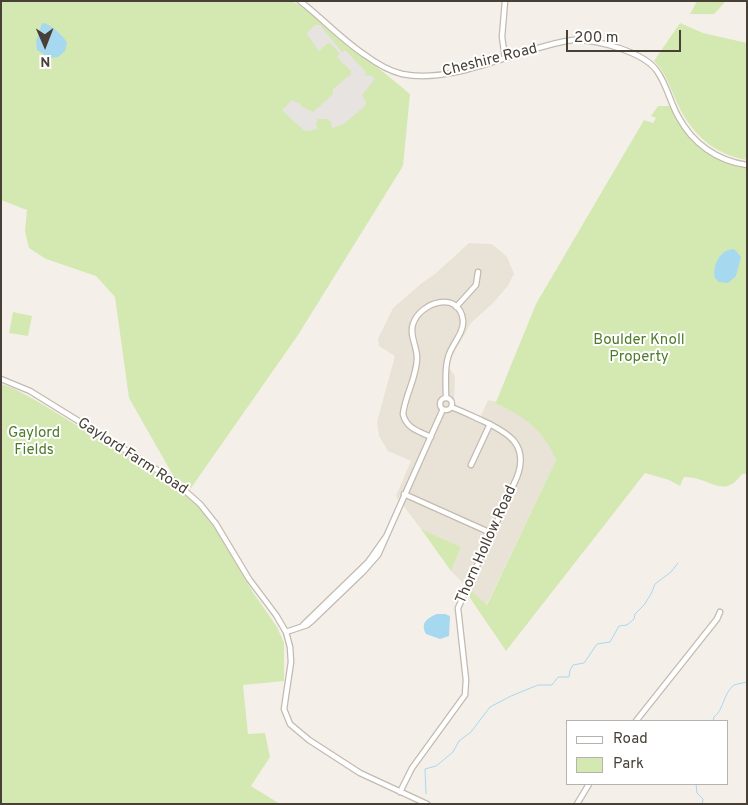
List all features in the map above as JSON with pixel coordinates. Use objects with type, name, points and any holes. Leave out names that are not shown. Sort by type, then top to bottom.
[{"type":"street","name":"Cheshire Road","points":[[300,1],[364,55],[398,72],[420,75],[438,74],[573,40],[591,41],[612,47],[641,58],[653,66],[661,77],[681,122],[698,142],[720,158],[747,165]]},
{"type":"street","points":[[505,1],[502,37],[505,58]]},
{"type":"street","points":[[456,307],[476,285],[478,272]]},
{"type":"street","points":[[431,437],[409,426],[404,418],[404,409],[417,355],[412,336],[412,326],[418,315],[433,304],[443,302],[456,307],[463,319],[463,328],[448,355],[446,398]]},
{"type":"street","name":"Gaylord Farm Road","points":[[1,379],[30,391],[140,459],[182,488],[200,504],[216,524],[249,579],[276,615],[286,632],[291,662],[284,709],[287,718],[302,734],[360,773],[427,804]]},
{"type":"street","points":[[443,409],[447,410],[451,407],[451,400],[446,398]]},
{"type":"street","points":[[443,409],[440,406],[440,401],[446,398]]},
{"type":"street","name":"Thorn Hollow Road","points":[[400,792],[412,768],[466,695],[458,608],[517,477],[521,462],[519,451],[513,439],[505,432],[451,407]]},
{"type":"street","points":[[286,632],[307,624],[371,564],[384,543],[443,409]]},
{"type":"street","points":[[471,466],[490,424]]},
{"type":"street","points":[[404,494],[491,533]]},
{"type":"street","points":[[637,720],[717,619],[720,612]]},
{"type":"street","points":[[577,804],[588,785]]},
{"type":"shaded area","points":[[315,25],[320,25],[342,52],[345,50],[366,72],[365,75],[372,76],[375,79],[362,95],[366,102],[365,106],[344,124],[332,128],[331,122],[327,119],[319,119],[316,124],[318,129],[308,131],[303,130],[282,110],[293,100],[313,112],[333,94],[333,89],[351,74],[351,71],[337,57],[340,54],[331,44],[328,43],[319,51],[307,33]]},
{"type":"shaded area","points":[[469,243],[492,244],[507,257],[514,274],[507,287],[471,323],[450,360],[450,369],[455,376],[454,405],[481,416],[488,400],[510,410],[529,421],[550,444],[556,460],[486,606],[451,571],[461,547],[421,529],[396,496],[411,461],[388,451],[379,436],[377,422],[395,356],[379,346],[378,339],[393,308]]},
{"type":"green space","points":[[1,1],[292,1],[309,11],[410,94],[403,166],[298,335],[191,488],[174,477],[129,398],[115,297],[96,276],[46,259],[29,248],[25,231],[27,210],[1,200]]},
{"type":"green space","points":[[697,1],[726,1],[714,14],[690,14]]},
{"type":"green space","points":[[680,23],[703,33],[747,43],[747,160],[722,152],[702,139],[680,110],[664,74],[654,61]]},
{"type":"green space","name":"Boulder Knoll Property","points":[[658,106],[670,106],[676,118],[691,138],[710,155],[721,161],[747,168],[747,474],[742,474],[735,482],[722,487],[684,477],[680,486],[669,480],[645,473],[506,651],[468,595],[470,590],[487,605],[556,460],[544,438],[529,422],[510,410],[488,400],[496,402],[536,304],[644,120],[653,123],[656,118],[651,116]]},
{"type":"green space","points":[[13,312],[32,316],[28,336],[9,333]]},
{"type":"green space","name":"Gaylord Fields","points":[[1,384],[35,400],[164,478],[196,504],[216,530],[254,594],[277,627],[284,643],[284,681],[243,685],[248,734],[265,733],[270,757],[251,786],[280,804],[1,804]]},
{"type":"green space","points":[[421,529],[461,547],[451,571]]},
{"type":"water","points":[[42,23],[52,27],[67,42],[65,51],[58,57],[50,58],[37,50],[36,42]]},
{"type":"water","points":[[734,249],[741,257],[736,276],[728,283],[719,282],[715,278],[714,273],[718,259],[725,252]]},
{"type":"water","points":[[437,614],[450,616],[449,636],[440,639],[426,634],[424,630],[426,621]]},
{"type":"waterway","points":[[426,794],[425,769],[436,766],[453,752],[459,741],[471,732],[490,707],[538,685],[552,685],[558,677],[569,677],[573,665],[584,663],[597,644],[610,642],[619,626],[627,625],[634,619],[635,614],[644,605],[655,584],[671,572],[678,563]]},
{"type":"waterway","points":[[713,720],[730,688],[747,682]]},
{"type":"waterway","points":[[696,785],[697,793],[703,799],[702,804]]}]
